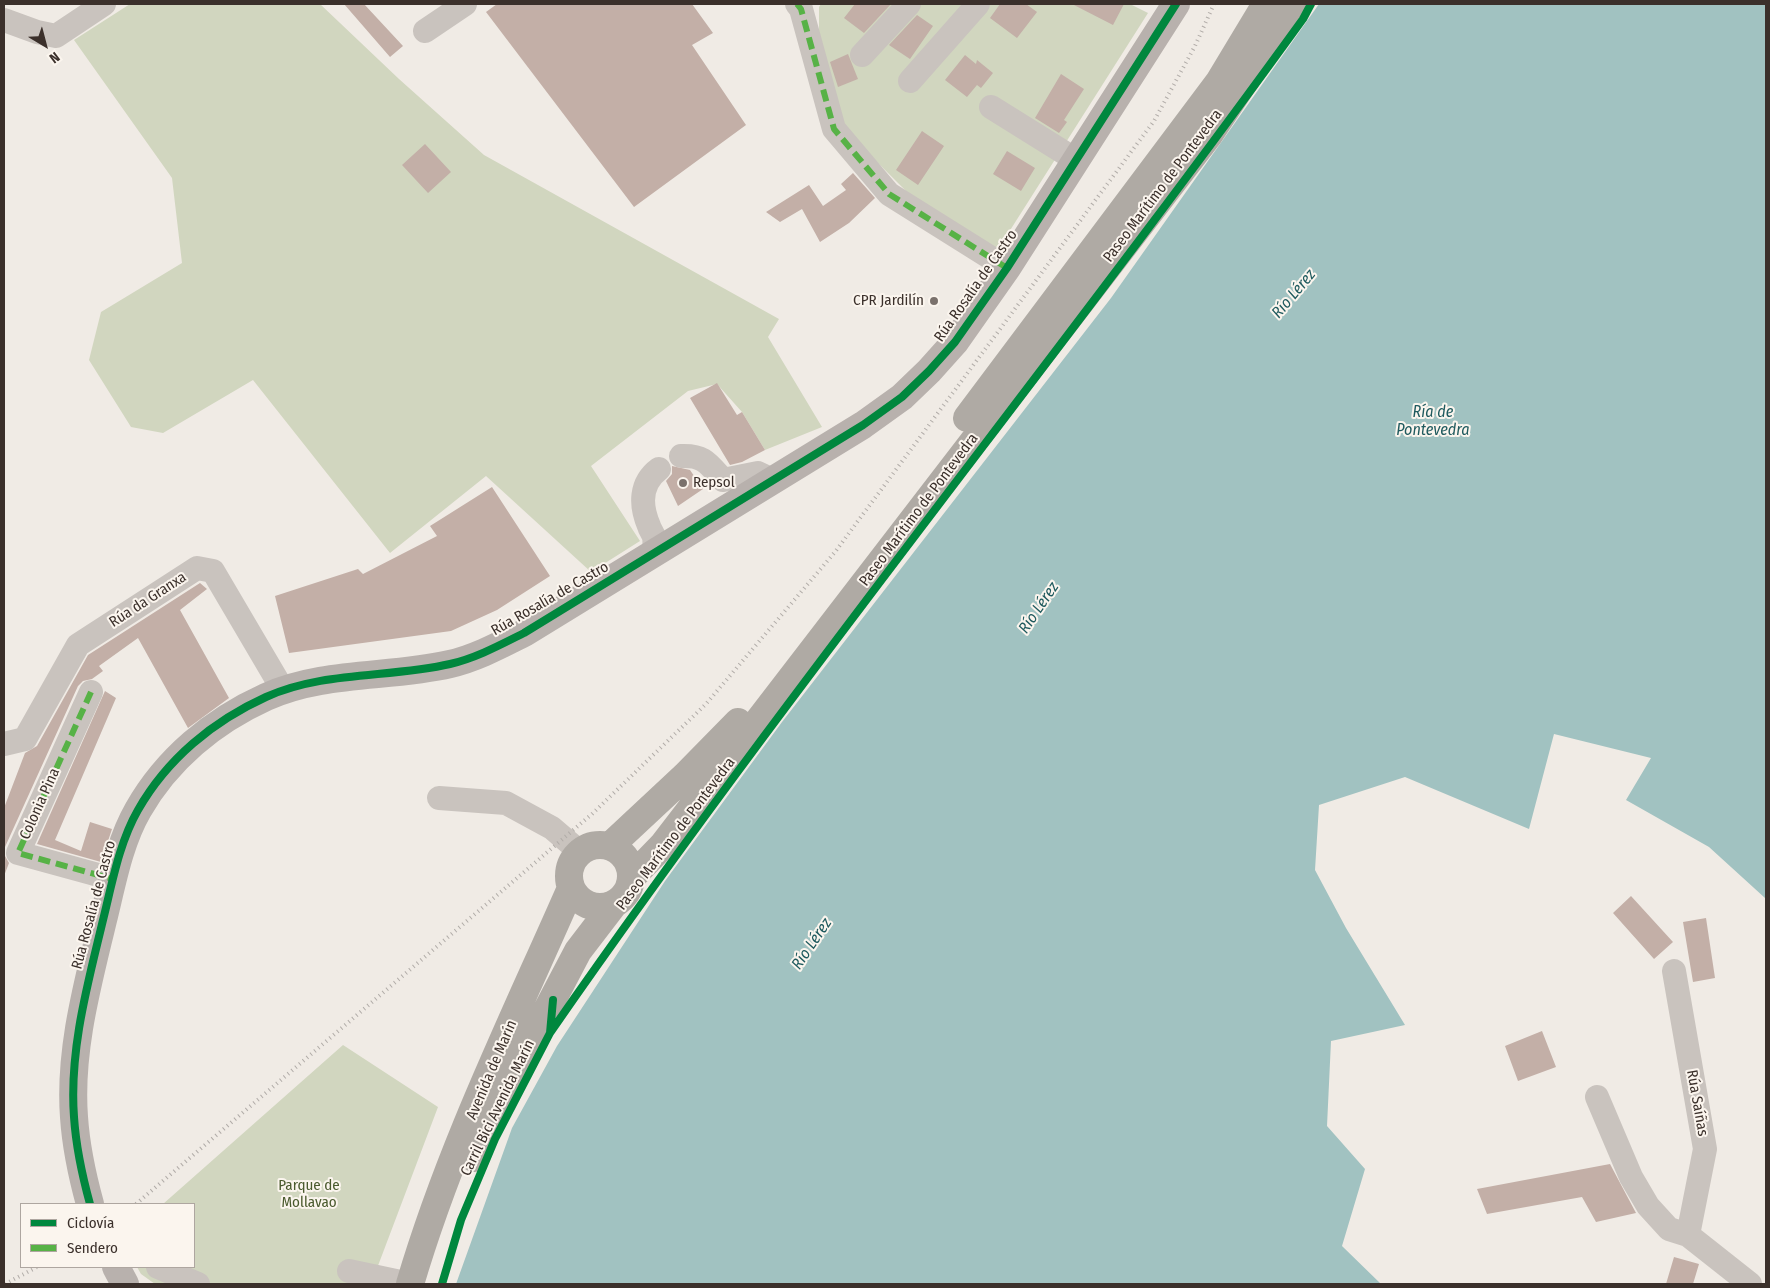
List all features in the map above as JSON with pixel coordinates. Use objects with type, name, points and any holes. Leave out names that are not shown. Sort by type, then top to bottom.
[{"type":"highway","points":[[610,846],[711,750],[753,704],[1213,89],[1266,4]]},
{"type":"highway","points":[[631,878],[626,858],[610,846],[599,844],[589,846],[580,852],[570,868],[571,888],[584,903],[599,906],[614,904],[626,893],[631,878],[663,845],[1209,135],[1248,78],[1292,4]]},
{"type":"highway","name":"Avenida de Marín","points":[[410,1284],[424,1237],[487,1078],[571,888]]},
{"type":"highway","name":"Avenida de Marín","points":[[430,1284],[460,1190],[504,1094],[578,951],[614,904]]},
{"type":"main road","name":"Rúa Rosalía de Castro","points":[[90,1203],[79,1164],[74,1116],[74,1081],[79,1028],[113,879],[137,811],[160,778],[180,754],[233,714],[297,685],[450,664],[484,652],[524,633],[862,425],[902,397],[930,371],[955,342],[1007,268],[1176,4]]},
{"type":"main road","points":[[116,1268],[124,1284]]},
{"type":"street","points":[[4,20],[37,32],[56,36],[104,4]]},
{"type":"street","points":[[425,31],[465,4]]},
{"type":"street","points":[[797,4],[802,9],[834,129],[889,194],[1007,268]]},
{"type":"street","points":[[862,55],[909,4]]},
{"type":"street","points":[[910,80],[978,4]]},
{"type":"street","points":[[991,107],[1076,160]]},
{"type":"street","points":[[680,456],[696,456],[708,462],[723,480],[758,473],[773,480]]},
{"type":"street","points":[[654,553],[654,538],[648,525],[643,505],[644,488],[648,477],[659,469]]},
{"type":"street","name":"Rúa da Granxa","points":[[4,744],[26,740],[78,646],[197,568],[213,571],[283,690]]},
{"type":"street","name":"Colonia Pina","points":[[91,692],[18,853],[113,879]]},
{"type":"street","points":[[439,798],[506,802],[552,828],[580,852]]},
{"type":"street","name":"Rúa Saíñas","points":[[1674,971],[1705,1149],[1688,1235]]},
{"type":"street","points":[[1597,1096],[1631,1176],[1648,1206],[1669,1229],[1688,1235],[1750,1284]]},
{"type":"street","points":[[160,1268],[198,1284]]},
{"type":"street","points":[[349,1271],[410,1284]]},
{"type":"green space","points":[[130,4],[320,4],[399,79],[484,155],[779,319],[768,337],[822,427],[765,450],[742,412],[717,384],[688,391],[591,466],[640,541],[591,572],[486,476],[390,553],[253,380],[163,433],[131,427],[89,360],[101,312],[182,263],[172,178],[74,40]]},
{"type":"green space","points":[[821,4],[1130,4],[1148,13],[995,254],[921,206],[842,127],[819,47],[819,7]]},
{"type":"green space","name":"Parque de Mollavao","points":[[343,1045],[438,1107],[376,1271],[374,1284],[155,1284],[141,1274],[138,1268],[195,1268],[195,1203],[164,1203]]},
{"type":"water","name":"Ría de Pontevedra","points":[[1319,4],[1766,4],[1766,902],[1765,898],[1709,847],[1626,800],[1651,758],[1554,734],[1529,829],[1405,777],[1319,805],[1315,870],[1346,928],[1405,1025],[1331,1041],[1327,1126],[1365,1169],[1342,1246],[1381,1284],[456,1284],[512,1128],[557,1046],[665,881],[782,722],[1111,298]]},
{"type":"building","points":[[344,4],[364,4],[403,46],[390,57]]},
{"type":"building","points":[[497,4],[692,4],[713,33],[692,45],[746,125],[634,207],[486,12]]},
{"type":"building","points":[[855,4],[891,4],[864,33],[844,18]]},
{"type":"building","points":[[1000,4],[1026,4],[1037,12],[1017,38],[990,18]]},
{"type":"building","points":[[1072,4],[1124,4],[1113,25]]},
{"type":"building","points":[[917,15],[933,26],[910,59],[889,45]]},
{"type":"building","points":[[848,54],[858,79],[838,87],[830,62]]},
{"type":"building","points":[[965,55],[976,64],[977,60],[993,73],[981,88],[977,85],[967,97],[945,80]]},
{"type":"building","points":[[1061,74],[1084,89],[1064,120],[1067,122],[1059,133],[1035,118]]},
{"type":"building","points":[[922,131],[944,146],[918,185],[896,170]]},
{"type":"building","points":[[425,144],[451,172],[428,193],[402,165]]},
{"type":"building","points":[[1007,151],[1035,168],[1021,191],[993,174]]},
{"type":"building","points":[[853,173],[875,198],[849,223],[820,242],[802,209],[780,222],[766,212],[809,185],[823,206],[846,190],[841,184]]},
{"type":"building","points":[[717,383],[737,415],[742,412],[765,450],[742,462],[730,465],[690,398]]},
{"type":"building","name":"Repsol","points":[[672,466],[690,470],[703,489],[678,506],[666,481],[672,474]]},
{"type":"building","points":[[492,487],[550,576],[497,610],[451,631],[289,653],[275,596],[358,569],[363,574],[437,536],[430,526]]},
{"type":"building","points":[[200,583],[207,589],[180,610],[229,698],[188,728],[138,638],[99,666],[103,671],[92,679],[83,681],[78,686],[5,847],[5,856],[9,863],[4,876],[4,808],[25,753],[37,746],[88,655]]},
{"type":"building","points":[[105,691],[116,698],[55,840],[81,851],[90,822],[112,829],[101,862],[37,844]]},
{"type":"building","points":[[1631,896],[1673,942],[1654,959],[1613,913]]},
{"type":"building","points":[[1706,918],[1715,978],[1693,982],[1683,922]]},
{"type":"building","points":[[1542,1031],[1556,1067],[1518,1081],[1505,1046]]},
{"type":"building","points":[[1610,1164],[1636,1213],[1596,1222],[1582,1197],[1487,1214],[1477,1189]]},
{"type":"building","points":[[1674,1257],[1699,1264],[1693,1284],[1666,1284]]},
{"type":"railway","points":[[137,1203],[592,814],[706,704],[835,552],[1154,121],[1195,46],[1214,4]]},
{"type":"railway","points":[[5,1284],[35,1268]]},
{"type":"marked path","points":[[797,4],[801,9],[834,129],[889,194],[1007,268]]},
{"type":"marked path","points":[[91,692],[18,853],[113,879]]},
{"type":"cycle path","points":[[90,1203],[80,1161],[74,1117],[74,1067],[81,1017],[113,878],[126,836],[131,823],[150,791],[177,758],[193,743],[228,718],[266,697],[288,689],[333,679],[450,664],[479,655],[506,642],[524,633],[863,425],[902,397],[955,342],[1007,268],[1176,4]]},
{"type":"cycle path","name":"Paseo Marítimo de Pontevedra","points":[[550,1033],[734,777],[1210,146],[1303,19],[1311,4]]},
{"type":"cycle path","name":"Carril Bici Avenida Marín","points":[[442,1284],[461,1220],[495,1139],[550,1033],[553,1000]]},
{"type":"place","name":"CPR Jardilín","points":[[934,301]]},
{"type":"place","name":"Repsol","points":[[683,483]]},
{"type":"water label","name":"Río Lérez","points":[[1294,294]]},
{"type":"water label","name":"Río Lérez","points":[[1039,608]]},
{"type":"water label","name":"Río Lérez","points":[[812,944]]}]
